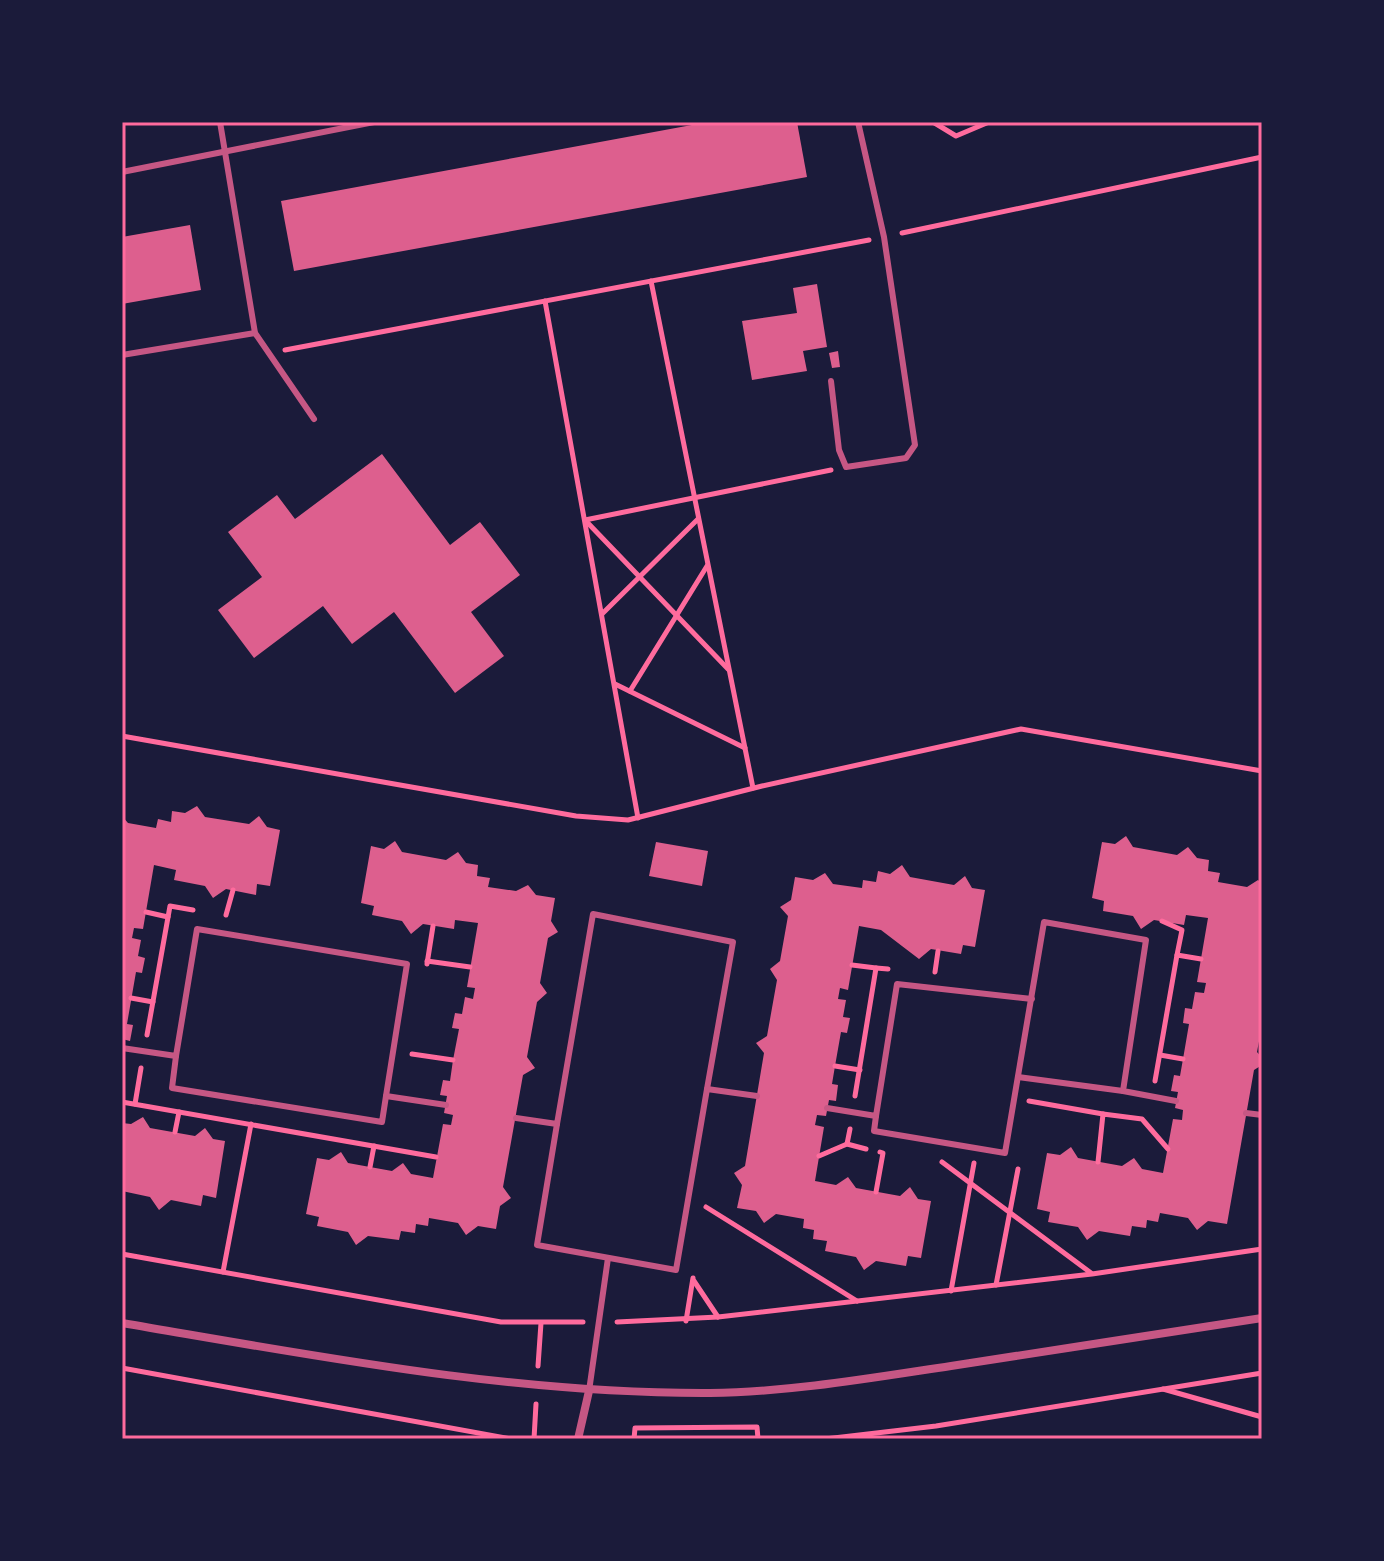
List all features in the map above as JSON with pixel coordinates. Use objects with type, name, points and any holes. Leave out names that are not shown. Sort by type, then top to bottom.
[{"type":"street","points":[[122,1323],[340,1360],[536,1387],[709,1393],[778,1390],[904,1373],[1262,1318]]},
{"type":"street","points":[[578,1439],[589,1391]]},
{"type":"lane","points":[[220,122],[255,333],[314,419]]},
{"type":"lane","points":[[122,172],[374,122]]},
{"type":"lane","points":[[831,381],[839,450],[846,467],[906,458],[915,445],[884,237],[858,122]]},
{"type":"lane","points":[[122,355],[255,333]]},
{"type":"lane","points":[[593,914],[733,942],[676,1270],[537,1245],[557,1124],[593,914]]},
{"type":"lane","points":[[1032,999],[897,984],[874,1131],[1005,1153],[1032,999],[1044,922],[1146,940],[1123,1091]]},
{"type":"lane","points":[[197,929],[407,964],[382,1122],[172,1088],[176,1056],[197,929]]},
{"type":"lane","points":[[122,1048],[176,1056]]},
{"type":"lane","points":[[1018,1077],[1176,1101]]},
{"type":"lane","points":[[707,1089],[757,1096]]},
{"type":"lane","points":[[386,1096],[446,1105]]},
{"type":"lane","points":[[827,1108],[876,1116]]},
{"type":"lane","points":[[1246,1113],[1262,1115]]},
{"type":"lane","points":[[516,1118],[557,1124]]},
{"type":"lane","points":[[589,1391],[608,1258]]},
{"type":"path","points":[[933,122],[956,136],[989,122]]},
{"type":"path","points":[[268,353],[884,237],[1262,157]]},
{"type":"path","points":[[651,281],[753,788]]},
{"type":"path","points":[[545,301],[638,818]]},
{"type":"path","points":[[585,520],[846,467]]},
{"type":"path","points":[[602,614],[699,519]]},
{"type":"path","points":[[585,520],[729,669]]},
{"type":"path","points":[[630,691],[708,565]]},
{"type":"path","points":[[614,683],[745,748]]},
{"type":"path","points":[[122,736],[576,816],[628,820],[753,788],[1021,729],[1262,771]]},
{"type":"path","points":[[146,912],[168,917]]},
{"type":"path","points":[[1142,1119],[1152,1097],[1182,930],[1162,921]]},
{"type":"path","points":[[1177,955],[1201,959]]},
{"type":"path","points":[[427,961],[470,967]]},
{"type":"path","points":[[852,965],[876,968]]},
{"type":"path","points":[[131,998],[153,1002]]},
{"type":"path","points":[[412,1054],[453,1060]]},
{"type":"path","points":[[1160,1055],[1183,1059]]},
{"type":"path","points":[[835,1066],[860,1070]]},
{"type":"path","points":[[122,1102],[436,1157]]},
{"type":"path","points":[[175,1132],[179,1112]]},
{"type":"path","points":[[1098,1162],[1103,1114],[1142,1119],[1168,1149]]},
{"type":"path","points":[[223,1272],[251,1124]]},
{"type":"path","points":[[819,1156],[847,1144],[883,1153],[876,1192]]},
{"type":"path","points":[[370,1167],[374,1146]]},
{"type":"path","points":[[935,1157],[1092,1274]]},
{"type":"path","points":[[951,1291],[974,1162]]},
{"type":"path","points":[[996,1285],[1018,1169]]},
{"type":"path","points":[[706,1207],[857,1301]]},
{"type":"path","points":[[122,1254],[501,1322],[597,1322],[718,1317],[1092,1274],[1262,1249]]},
{"type":"path","points":[[693,1280],[718,1317]]},
{"type":"path","points":[[122,1368],[511,1439]]},
{"type":"path","points":[[825,1439],[936,1426],[1262,1373]]},
{"type":"path","points":[[1161,1389],[1262,1417]]},
{"type":"path","points":[[634,1439],[635,1428],[757,1427],[758,1439]]},
{"type":"building","points":[[708,122],[797,122],[807,177],[294,271],[281,201]]},
{"type":"building","points":[[190,225],[201,290],[122,304],[122,237]]},
{"type":"building","points":[[817,284],[827,347],[803,351],[807,371],[752,380],[742,321],[797,313],[793,288]]},
{"type":"building","points":[[838,351],[840,367],[832,368],[829,353]]},
{"type":"building","points":[[382,454],[450,545],[480,522],[520,575],[471,612],[504,656],[455,693],[394,612],[352,644],[323,606],[254,658],[218,610],[262,577],[228,532],[277,495],[295,519]]},
{"type":"building","points":[[197,806],[205,817],[249,824],[259,816],[267,827],[280,830],[270,886],[257,884],[256,895],[226,889],[213,898],[205,886],[174,880],[176,870],[154,865],[143,929],[134,928],[132,938],[141,940],[138,956],[145,958],[142,973],[136,972],[127,1024],[133,1025],[130,1041],[122,1039],[122,816],[128,823],[156,828],[158,819],[171,822],[172,811],[185,813]]},
{"type":"building","points":[[1126,836],[1133,847],[1177,855],[1188,847],[1197,858],[1209,860],[1208,871],[1220,873],[1218,882],[1247,887],[1258,880],[1262,884],[1262,1025],[1257,1052],[1262,1058],[1262,1065],[1254,1070],[1227,1224],[1208,1221],[1197,1230],[1188,1218],[1160,1213],[1158,1222],[1147,1220],[1146,1228],[1132,1226],[1130,1236],[1099,1231],[1087,1240],[1078,1227],[1048,1222],[1050,1212],[1037,1209],[1047,1153],[1060,1155],[1071,1147],[1078,1158],[1122,1166],[1134,1158],[1142,1169],[1163,1173],[1173,1119],[1182,1120],[1183,1110],[1175,1108],[1178,1092],[1171,1091],[1174,1075],[1180,1076],[1189,1024],[1183,1023],[1185,1008],[1192,1009],[1195,992],[1204,993],[1206,983],[1197,982],[1208,918],[1186,915],[1184,925],[1154,920],[1141,929],[1133,916],[1103,911],[1104,901],[1092,898],[1102,842],[1115,844]]},
{"type":"building","points":[[395,841],[402,852],[446,860],[458,852],[466,863],[478,865],[477,876],[490,878],[488,887],[516,891],[528,885],[536,895],[555,898],[551,921],[558,932],[548,938],[540,983],[547,993],[537,1002],[527,1057],[535,1068],[523,1075],[503,1187],[511,1198],[500,1206],[496,1229],[478,1226],[466,1235],[458,1223],[429,1218],[428,1226],[416,1224],[415,1233],[401,1231],[399,1240],[368,1236],[356,1245],[348,1232],[317,1226],[319,1217],[306,1214],[317,1158],[329,1160],[341,1152],[348,1163],[392,1171],[403,1163],[411,1174],[433,1178],[443,1124],[451,1125],[453,1115],[444,1113],[447,1096],[440,1095],[443,1080],[450,1081],[459,1029],[452,1028],[455,1013],[462,1014],[465,997],[473,999],[475,988],[467,987],[478,923],[455,920],[454,929],[423,924],[411,934],[402,921],[372,915],[374,906],[361,903],[371,846],[384,849]]},
{"type":"building","points":[[656,842],[708,851],[702,886],[649,876]]},
{"type":"building","points":[[902,865],[910,877],[954,885],[965,876],[972,888],[985,890],[975,947],[963,945],[961,954],[931,949],[919,959],[881,930],[859,926],[848,990],[840,988],[838,999],[846,1000],[843,1017],[850,1018],[847,1033],[841,1032],[835,1066],[832,1084],[838,1085],[836,1101],[829,1100],[826,1116],[817,1115],[815,1125],[824,1127],[815,1181],[836,1185],[848,1177],[856,1188],[900,1196],[910,1187],[918,1199],[931,1201],[921,1258],[908,1256],[906,1266],[876,1261],[864,1270],[856,1257],[825,1251],[827,1241],[813,1239],[814,1230],[803,1228],[804,1219],[776,1214],[764,1223],[756,1211],[737,1208],[742,1185],[734,1173],[745,1166],[764,1053],[756,1043],[767,1036],[777,980],[770,969],[780,961],[788,916],[780,907],[791,900],[795,877],[813,880],[825,873],[833,884],[862,888],[863,880],[876,882],[878,871],[890,874]]},
{"type":"building","points":[[143,1117],[150,1128],[195,1136],[205,1128],[213,1139],[225,1141],[216,1198],[203,1195],[201,1206],[171,1200],[159,1210],[150,1197],[122,1191],[122,1123],[131,1124]]}]
